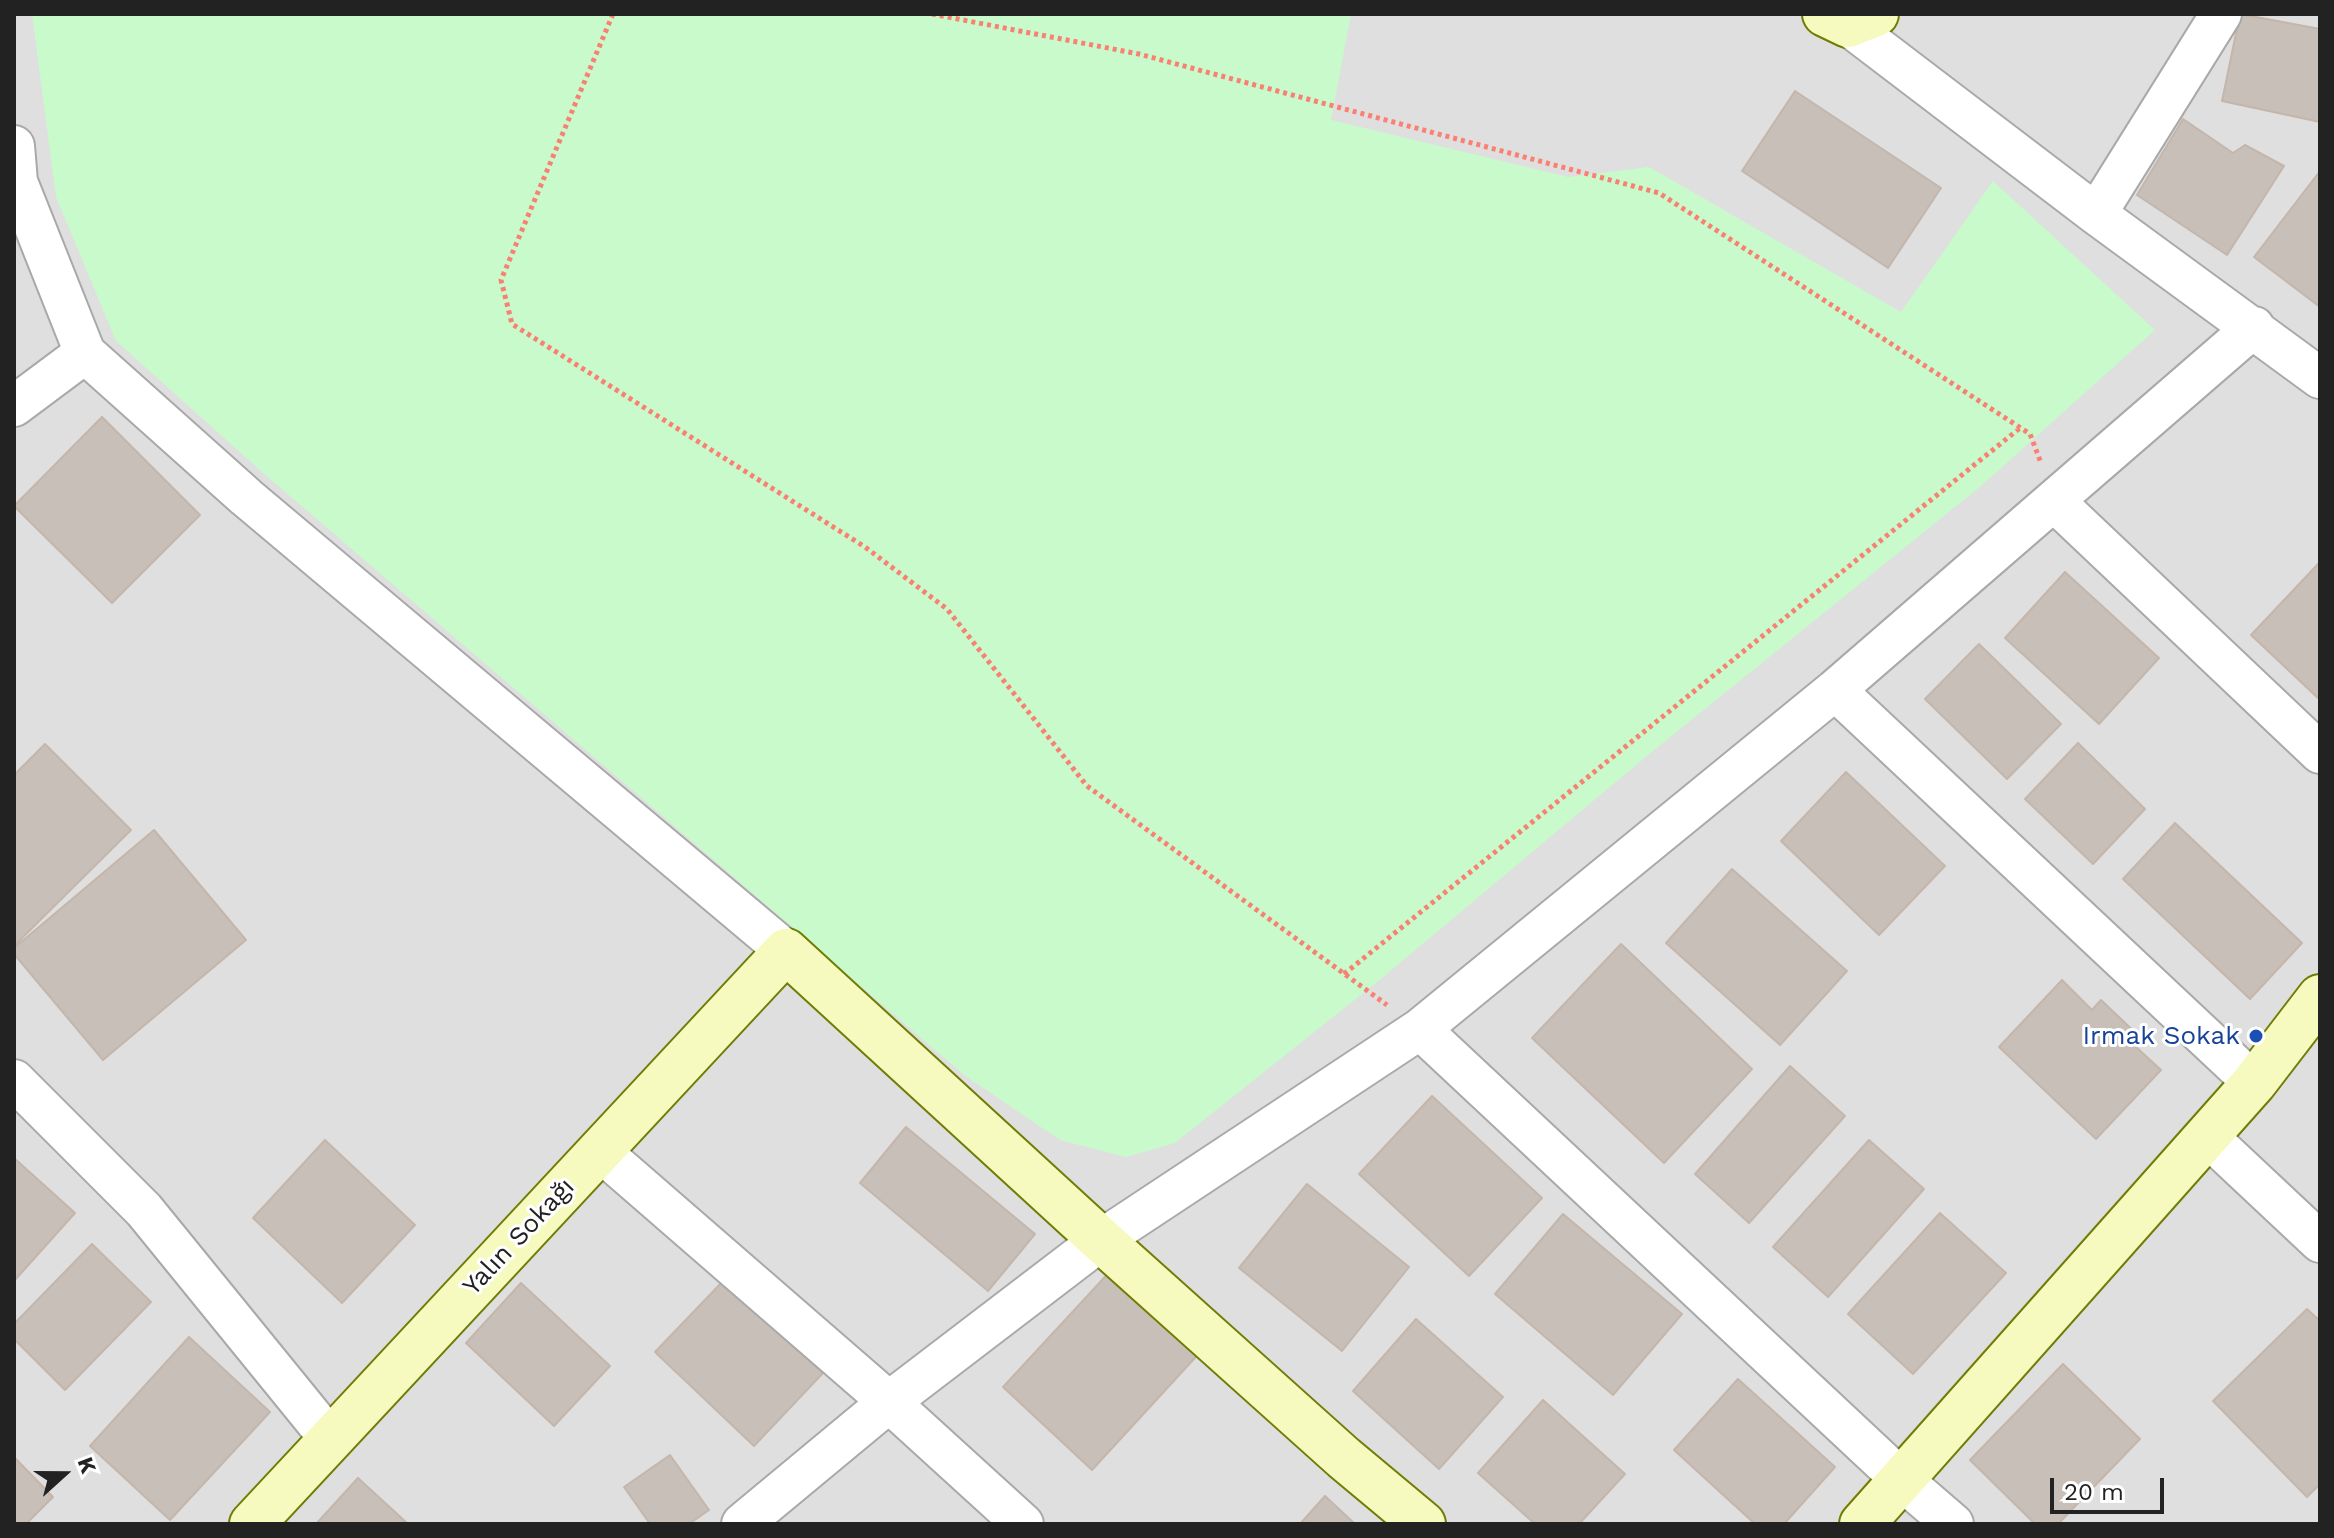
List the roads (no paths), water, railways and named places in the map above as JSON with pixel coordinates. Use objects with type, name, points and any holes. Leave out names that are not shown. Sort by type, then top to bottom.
[{"type":"street","points":[[2096,214],[2221,14]]},
{"type":"street","points":[[1850,18],[2096,214],[2320,378]]},
{"type":"street","points":[[14,146],[17,182],[85,353],[246,497],[786,951],[1101,1240],[1344,1458],[1423,1524]]},
{"type":"street","points":[[742,1524],[889,1402],[1101,1240],[1420,1029],[1835,690],[2254,327]]},
{"type":"street","points":[[14,406],[85,353]]},
{"type":"street","points":[[2055,502],[2320,753]]},
{"type":"street","points":[[1835,690],[2254,1083]]},
{"type":"street","name":"Yalın Sokağı","points":[[252,1524],[786,951]]},
{"type":"street","points":[[1862,1524],[2254,1083],[2320,997]]},
{"type":"street","points":[[1420,1029],[1902,1480],[1953,1524]]},
{"type":"street","points":[[14,1080],[144,1210],[331,1440]]},
{"type":"street","points":[[2207,1136],[2320,1242]]},
{"type":"street","points":[[600,1151],[889,1402],[1023,1524]]},
{"type":"place","name":"Irmak Sokak","points":[[2256,1036]]}]
